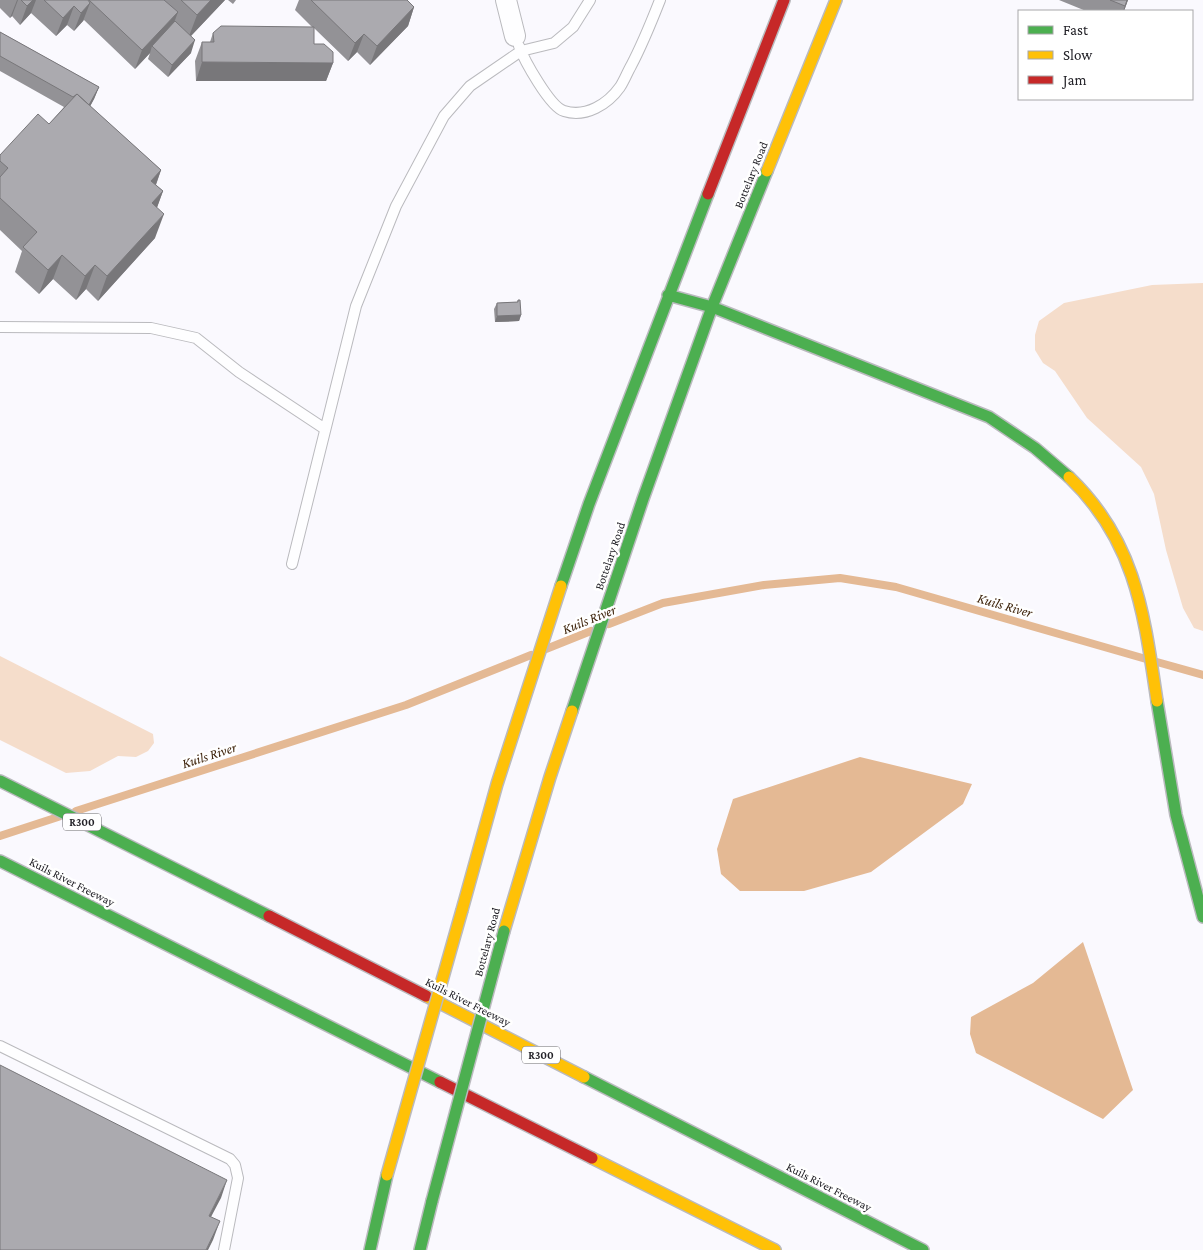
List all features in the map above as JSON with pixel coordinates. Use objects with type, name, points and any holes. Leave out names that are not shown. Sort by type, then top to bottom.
[{"type":"main road","points":[[370,1250],[387,1176],[497,784],[536,660],[589,504],[668,295],[784,0]]},
{"type":"main road","name":"Bottelary Road","points":[[420,1250],[504,931],[550,777],[643,499],[712,306],[836,0]]},
{"type":"main road","points":[[668,295],[712,306],[989,417],[1029,442],[1075,482],[1101,512],[1118,541],[1134,580],[1143,615],[1170,783],[1186,860],[1203,917]]},
{"type":"main road","name":"Kuils River Freeway","points":[[2,782],[160,860],[922,1250]]},
{"type":"main road","name":"Kuils River Freeway","points":[[0,861],[775,1250]]},
{"type":"street","points":[[506,0],[518,44]]},
{"type":"lane","points":[[292,564],[356,306],[401,198],[444,116],[470,86],[518,44],[554,42],[573,27],[590,0]]},
{"type":"lane","points":[[518,44],[538,81],[556,105],[563,111],[582,113],[604,104],[620,87],[644,41],[660,0]]},
{"type":"lane","points":[[0,327],[151,328],[196,338],[239,372],[325,429]]},
{"type":"lane","points":[[0,1046],[230,1159],[235,1166],[238,1178],[224,1250]]},
{"type":"shaded area","points":[[1203,283],[1203,631],[1194,628],[1183,608],[1166,550],[1154,494],[1141,467],[1087,418],[1055,371],[1043,363],[1035,350],[1035,335],[1039,321],[1064,303],[1152,285]]},
{"type":"shaded area","points":[[0,656],[153,734],[154,743],[148,751],[136,757],[118,756],[90,771],[66,773],[0,740]]},
{"type":"shaded area","points":[[860,757],[972,784],[963,804],[871,872],[804,891],[740,891],[721,874],[717,849],[733,799]]},
{"type":"shaded area","points":[[1083,942],[1133,1090],[1103,1119],[976,1053],[970,1034],[971,1017],[1033,983]]},
{"type":"building","points":[[21,0],[33,0],[27,6]]},
{"type":"building","points":[[44,0],[88,0],[90,3],[81,13],[74,6],[63,18]]},
{"type":"building","points":[[89,0],[164,0],[178,12],[142,50]]},
{"type":"building","points":[[181,0],[211,0],[197,15]]},
{"type":"building","points":[[311,0],[407,0],[414,7],[377,46],[364,34],[355,43]]},
{"type":"building","points":[[1110,0],[1127,0],[1125,6]]},
{"type":"building","points":[[175,21],[195,40],[172,65],[152,46]]},
{"type":"building","points":[[221,26],[314,27],[314,44],[324,44],[333,52],[333,63],[202,62],[202,42],[214,42],[213,33]]},
{"type":"building","points":[[0,32],[99,87],[89,105],[77,94],[73,97],[0,56]]},
{"type":"building","points":[[77,94],[161,170],[151,181],[163,191],[152,203],[164,214],[107,276],[95,265],[85,276],[62,255],[48,270],[23,247],[37,232],[0,198],[0,177],[8,168],[0,161],[0,155],[38,114],[49,124]]},
{"type":"building","points":[[520,300],[521,315],[497,316],[497,303],[518,302]]},
{"type":"building","points":[[0,1065],[227,1180],[209,1216],[220,1221],[206,1250],[0,1250]]},
{"type":"waterway","name":"Kuils River","points":[[609,624],[663,603],[764,585],[840,578],[896,587],[1146,659]]},
{"type":"waterway","name":"Kuils River","points":[[546,649],[591,631]]},
{"type":"waterway","name":"Kuils River","points":[[76,811],[406,705],[531,655]]},
{"type":"waterway","name":"Kuils River","points":[[1157,662],[1203,675]]},
{"type":"waterway","name":"Kuils River","points":[[0,836],[58,817]]},
{"type":"traffic: fast","points":[[572,711],[643,499],[712,307],[767,171]]},
{"type":"traffic: fast","points":[[561,586],[589,504],[708,194]]},
{"type":"traffic: fast","points":[[668,295],[712,307],[989,417],[1035,448],[1069,477]]},
{"type":"traffic: fast","points":[[1157,701],[1176,815],[1203,917]]},
{"type":"traffic: fast","points":[[0,781],[269,916]]},
{"type":"traffic: fast","points":[[0,861],[440,1082]]},
{"type":"traffic: fast","points":[[432,1201],[504,931]]},
{"type":"traffic: fast","points":[[584,1077],[923,1250]]},
{"type":"traffic: fast","points":[[370,1250],[387,1175]]},
{"type":"traffic: fast","points":[[420,1250],[432,1201]]},
{"type":"traffic: slow","points":[[767,171],[836,0]]},
{"type":"traffic: slow","points":[[1069,477],[1091,501],[1109,527],[1123,553],[1141,609],[1157,701]]},
{"type":"traffic: slow","points":[[462,910],[497,784],[561,586]]},
{"type":"traffic: slow","points":[[504,931],[550,777],[572,711]]},
{"type":"traffic: slow","points":[[387,1175],[462,910]]},
{"type":"traffic: slow","points":[[426,996],[584,1077]]},
{"type":"traffic: slow","points":[[592,1158],[775,1250]]},
{"type":"traffic: jam","points":[[708,194],[784,0]]},
{"type":"traffic: jam","points":[[269,916],[426,996]]},
{"type":"traffic: jam","points":[[440,1082],[592,1158]]}]
